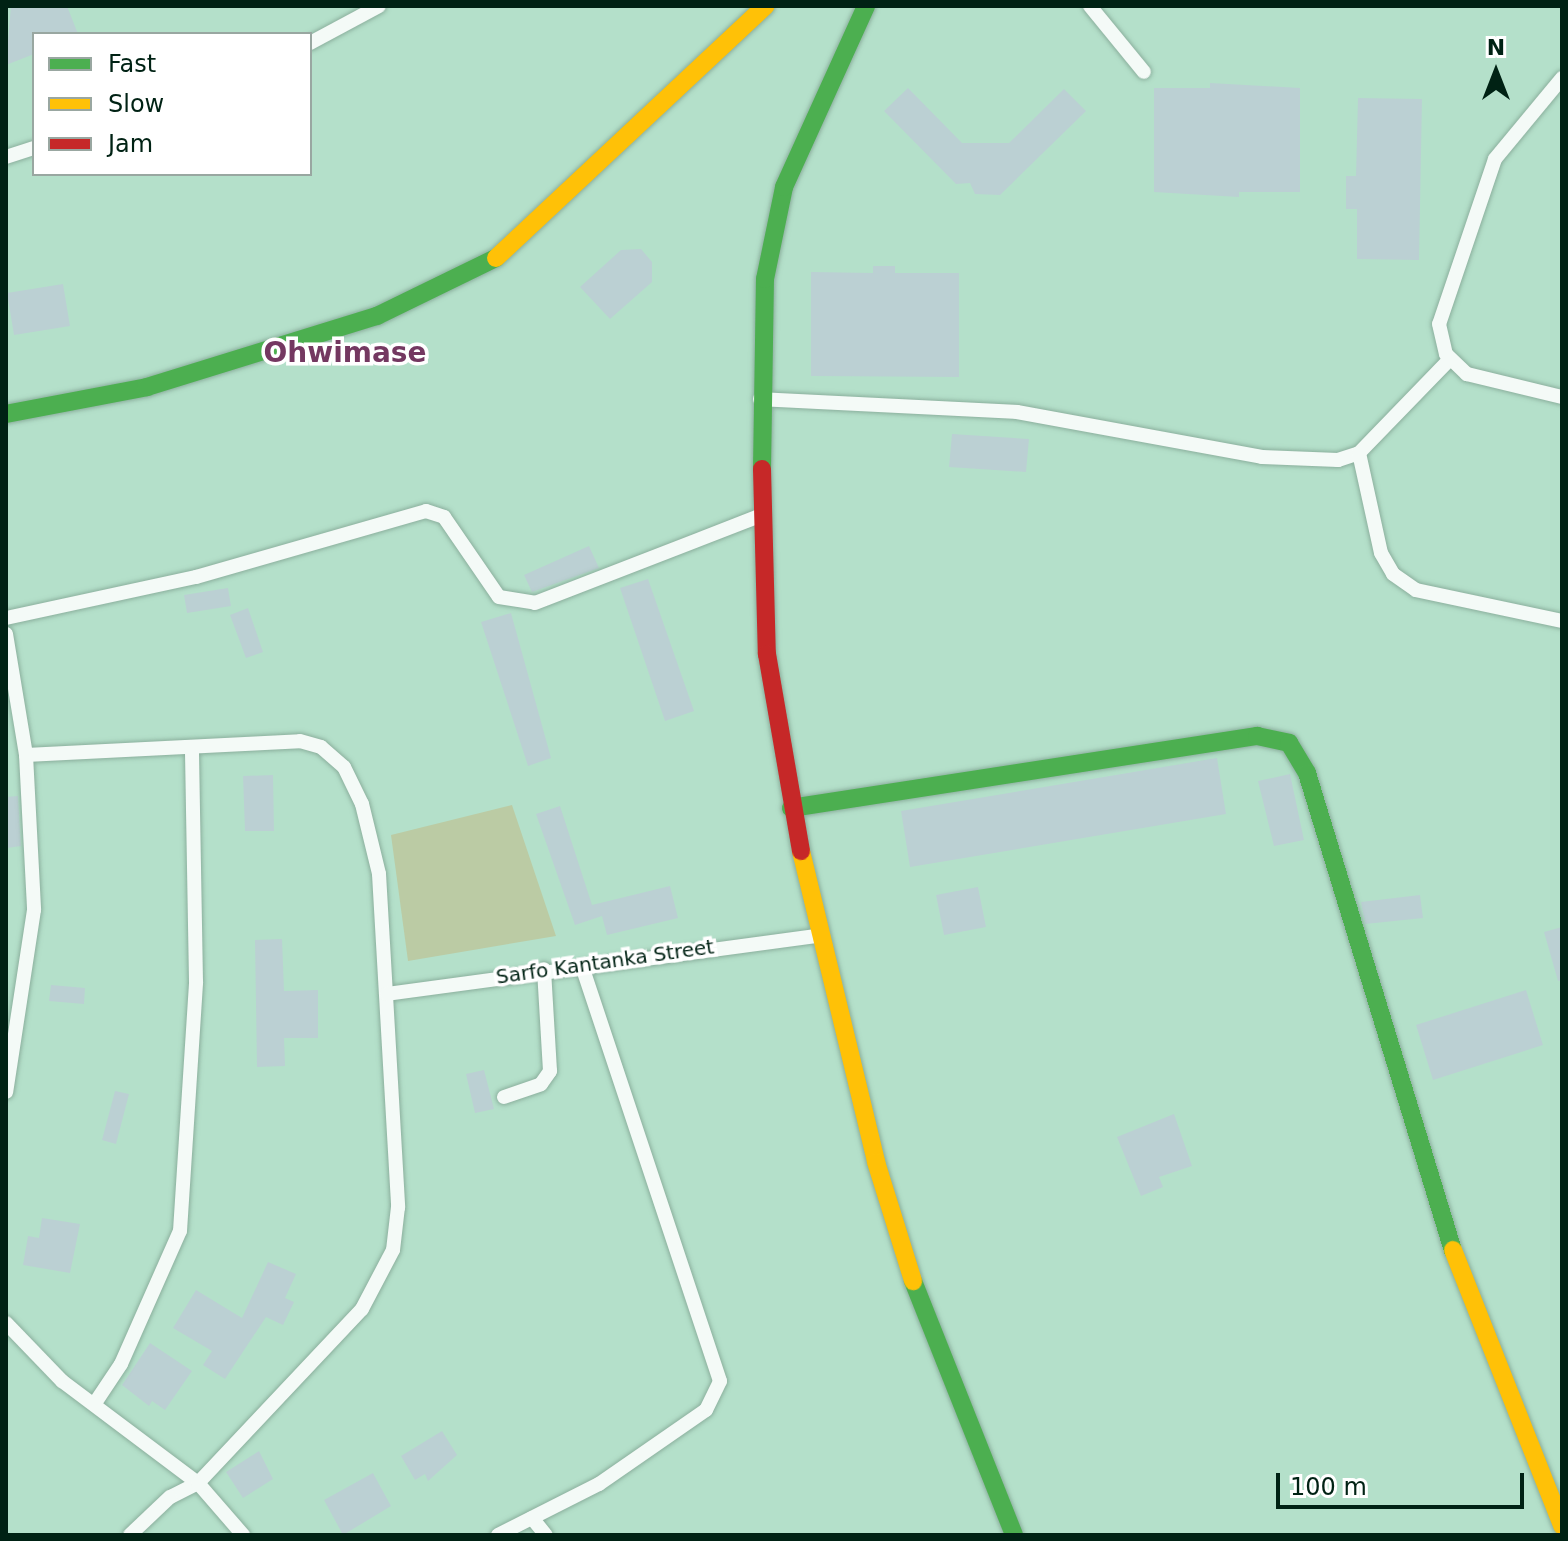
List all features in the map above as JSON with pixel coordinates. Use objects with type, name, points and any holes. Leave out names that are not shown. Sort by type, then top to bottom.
[{"type":"street","points":[[312,42],[379,6]]},
{"type":"street","points":[[6,414],[147,387],[377,316],[492,261],[520,241],[765,6]]},
{"type":"street","points":[[866,6],[784,187],[765,279],[760,399],[767,654],[791,808],[876,1162],[912,1279],[1008,1533]]},
{"type":"street","points":[[1090,6],[1144,72]]},
{"type":"street","points":[[1562,78],[1495,159],[1439,324],[1450,359],[1467,374],[1562,397]]},
{"type":"street","points":[[6,157],[32,149]]},
{"type":"street","points":[[760,399],[1017,412],[1262,457],[1338,460],[1359,453],[1450,359]]},
{"type":"street","points":[[1359,453],[1381,553],[1393,574],[1416,590],[1562,621]]},
{"type":"street","points":[[6,618],[196,577],[332,533],[426,511],[444,517],[499,597],[535,603],[762,515]]},
{"type":"street","points":[[6,634],[26,755],[34,910],[6,1092]]},
{"type":"street","points":[[791,808],[1257,736],[1289,743],[1307,773],[1433,1200],[1562,1526]]},
{"type":"street","points":[[26,755],[192,751],[300,741],[321,747],[344,767],[362,804],[379,874],[398,1207],[393,1250],[362,1309],[198,1483],[170,1497],[130,1535]]},
{"type":"street","points":[[95,1403],[121,1364],[180,1231],[196,982],[192,751]]},
{"type":"street","name":"Sarfo Kantanka Street","points":[[387,994],[544,969],[582,967],[822,935]]},
{"type":"street","points":[[498,1535],[599,1484],[706,1410],[720,1381],[582,967]]},
{"type":"street","points":[[504,1097],[541,1084],[550,1071],[544,969]]},
{"type":"street","points":[[6,1323],[62,1381],[198,1483],[243,1535]]},
{"type":"street","points":[[532,1518],[546,1535]]},
{"type":"green space","points":[[512,805],[556,936],[408,961],[391,835]]},
{"type":"building","points":[[11,6],[67,6],[77,32],[32,32],[32,55],[6,65]]},
{"type":"building","points":[[1210,83],[1300,88],[1300,192],[1239,192],[1239,197],[1154,192],[1154,88],[1210,88]]},
{"type":"building","points":[[908,88],[962,143],[1009,143],[1064,89],[1086,111],[1000,195],[975,194],[970,183],[956,184],[884,111]]},
{"type":"building","points":[[1358,98],[1422,99],[1419,260],[1357,259],[1357,209],[1346,209],[1346,176],[1356,176]]},
{"type":"building","points":[[641,249],[652,262],[652,282],[610,319],[580,287],[621,250]]},
{"type":"building","points":[[873,266],[895,266],[895,273],[959,273],[959,377],[811,376],[811,272],[873,273]]},
{"type":"building","points":[[63,284],[70,326],[14,335],[7,293]]},
{"type":"building","points":[[952,434],[1029,439],[1026,472],[949,467]]},
{"type":"building","points":[[589,546],[599,568],[532,592],[524,575]]},
{"type":"building","points":[[648,579],[694,711],[665,721],[620,588]]},
{"type":"building","points":[[228,588],[231,606],[187,613],[184,595]]},
{"type":"building","points":[[248,608],[263,652],[246,658],[230,615]]},
{"type":"building","points":[[511,613],[551,758],[528,766],[481,622]]},
{"type":"building","points":[[1217,758],[1226,814],[910,867],[901,811]]},
{"type":"building","points":[[1290,774],[1304,840],[1274,846],[1258,781]]},
{"type":"building","points":[[273,775],[274,831],[245,831],[243,776]]},
{"type":"building","points":[[18,796],[21,846],[7,848],[6,797]]},
{"type":"building","points":[[560,806],[592,905],[670,886],[678,918],[607,935],[602,916],[575,925],[536,814]]},
{"type":"building","points":[[978,887],[986,927],[944,935],[936,895]]},
{"type":"building","points":[[1420,895],[1423,918],[1365,924],[1361,902]]},
{"type":"building","points":[[1562,927],[1562,980],[1558,981],[1544,932]]},
{"type":"building","points":[[282,939],[284,991],[318,990],[318,1038],[284,1038],[285,1066],[257,1067],[255,940]]},
{"type":"building","points":[[51,985],[85,988],[84,1004],[49,1001]]},
{"type":"building","points":[[1526,990],[1543,1045],[1433,1080],[1416,1025]]},
{"type":"building","points":[[484,1070],[494,1109],[475,1113],[466,1074]]},
{"type":"building","points":[[115,1091],[129,1094],[116,1144],[102,1140]]},
{"type":"building","points":[[1174,1114],[1192,1166],[1159,1177],[1163,1187],[1141,1196],[1117,1137]]},
{"type":"building","points":[[42,1218],[80,1224],[70,1273],[23,1265],[28,1236],[39,1238]]},
{"type":"building","points":[[268,1262],[296,1274],[285,1298],[294,1302],[283,1325],[266,1317],[225,1379],[203,1365],[212,1351],[173,1328],[196,1290],[242,1318]]},
{"type":"building","points":[[150,1343],[192,1371],[165,1410],[152,1401],[149,1406],[122,1385]]},
{"type":"building","points":[[442,1431],[457,1455],[428,1481],[425,1474],[415,1480],[401,1456]]},
{"type":"building","points":[[259,1451],[273,1479],[243,1498],[226,1472]]},
{"type":"building","points":[[373,1473],[391,1506],[343,1535],[324,1500]]},
{"type":"traffic: fast","points":[[762,469],[765,279],[784,187],[866,6]]},
{"type":"traffic: fast","points":[[6,414],[147,387],[377,316],[496,258]]},
{"type":"traffic: fast","points":[[791,808],[1257,736],[1289,743],[1307,773],[1453,1250]]},
{"type":"traffic: fast","points":[[913,1281],[1014,1535]]},
{"type":"traffic: slow","points":[[496,258],[765,6]]},
{"type":"traffic: slow","points":[[801,851],[876,1162],[913,1281]]},
{"type":"traffic: slow","points":[[1453,1250],[1562,1526]]},
{"type":"traffic: jam","points":[[762,469],[767,654],[801,851]]},
{"type":"district","name":"Ohwimase","points":[[345,353]]}]
